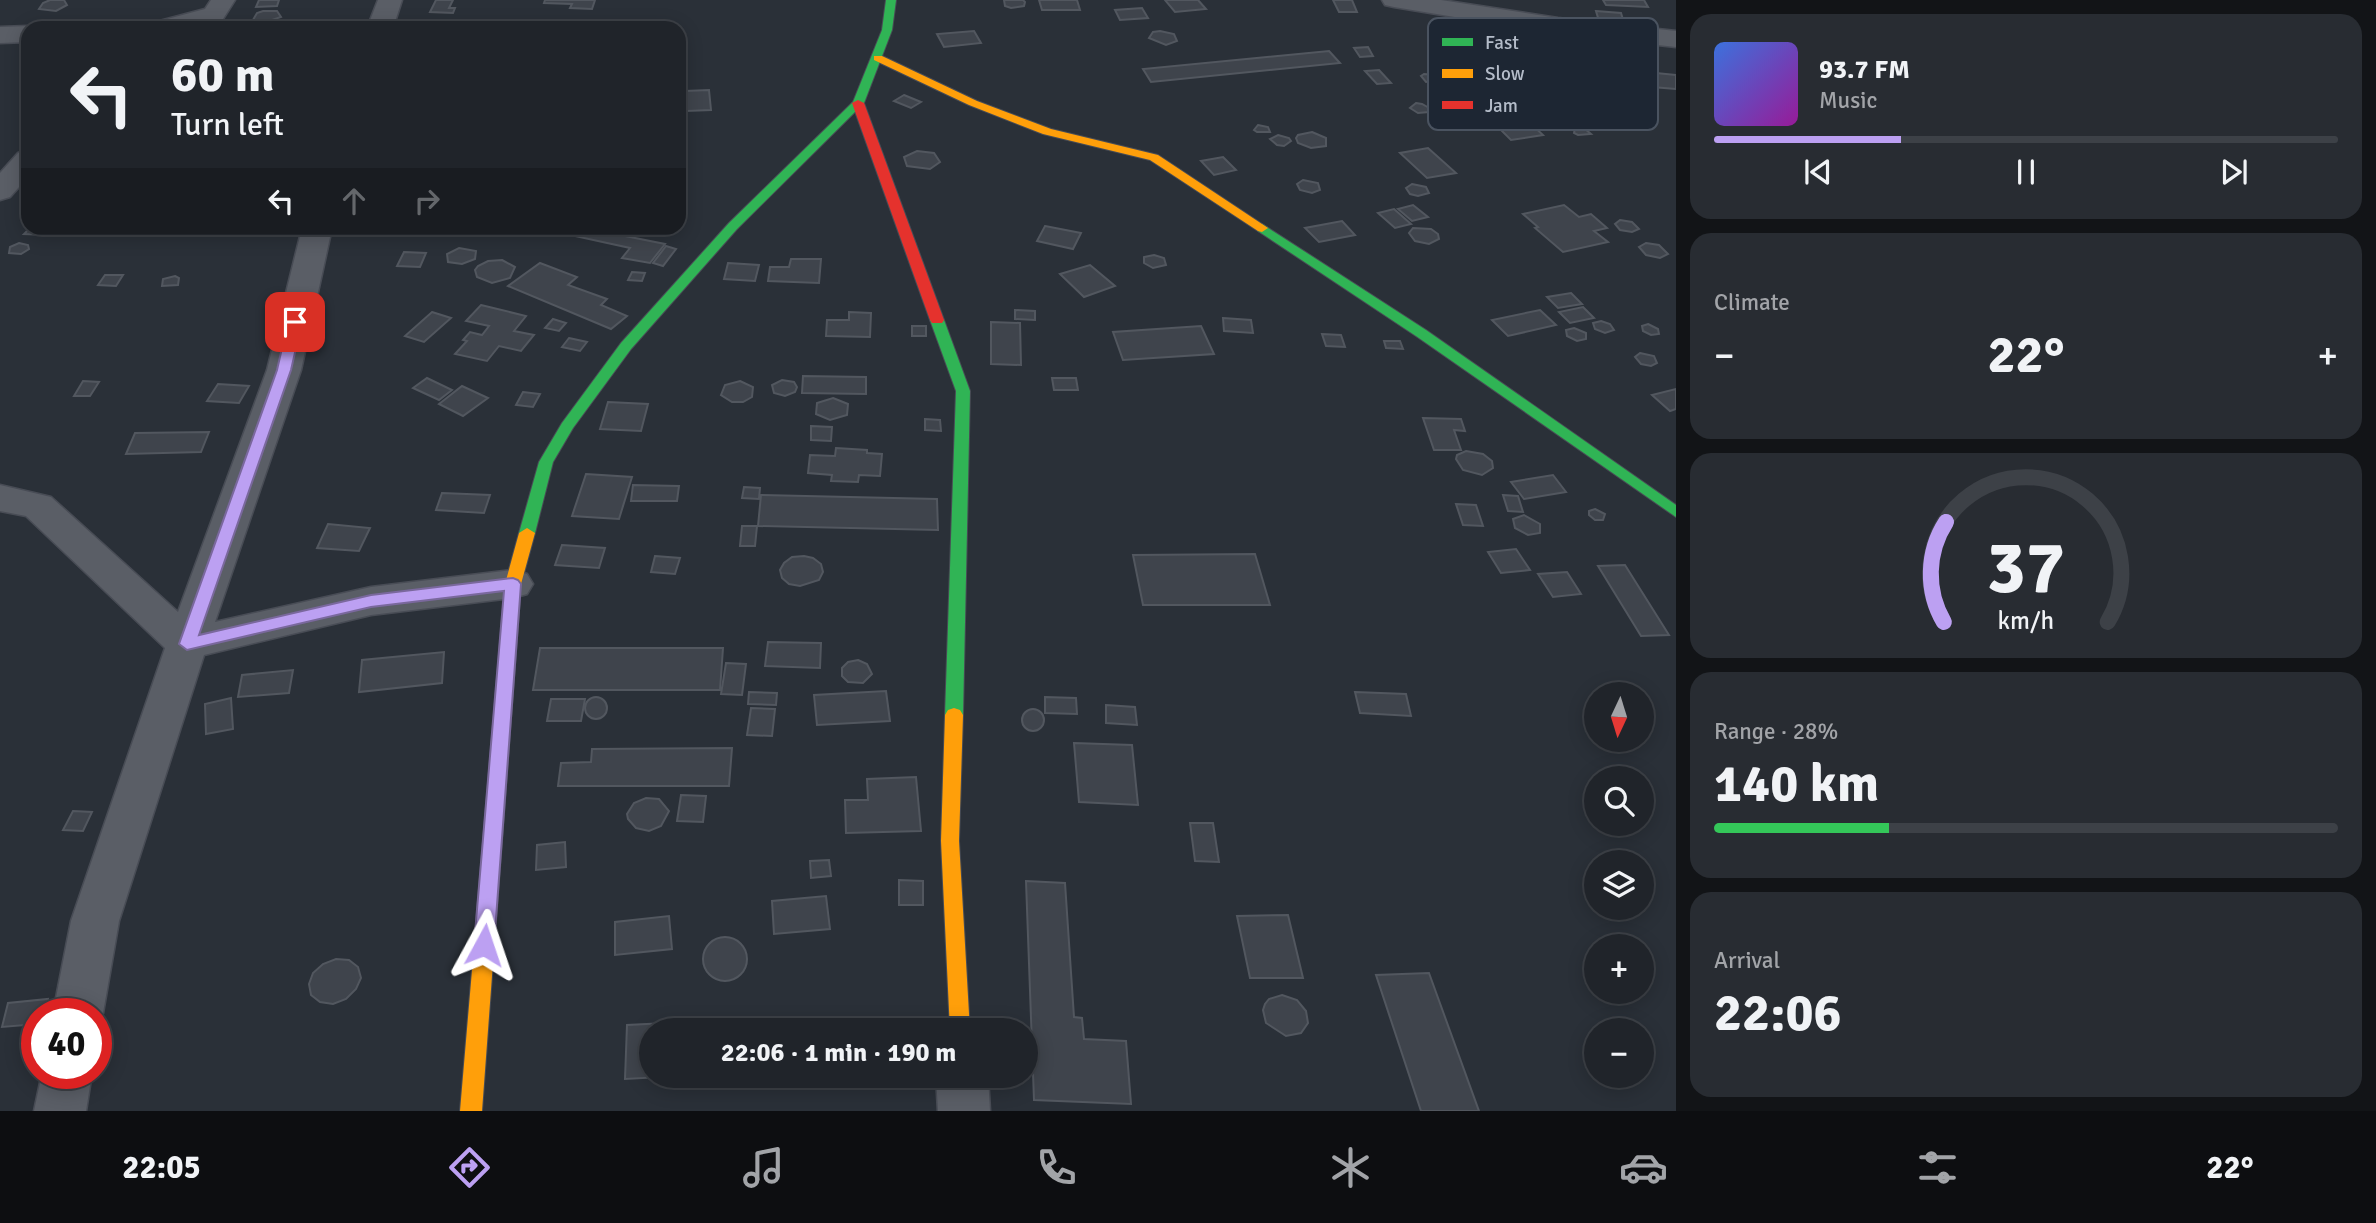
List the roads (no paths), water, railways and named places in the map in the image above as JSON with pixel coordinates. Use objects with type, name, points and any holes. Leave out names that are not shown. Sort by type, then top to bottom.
[{"type":"street","points":[[188,21],[214,14],[223,0]]},
{"type":"street","points":[[382,21],[390,0]]},
{"type":"street","points":[[471,1111],[513,584],[547,462],[567,426],[626,346],[733,226],[858,103],[887,30],[891,0]]},
{"type":"street","points":[[1394,0],[1508,18]]},
{"type":"street","points":[[0,35],[21,34]]},
{"type":"street","points":[[1658,37],[1676,39]]},
{"type":"street","points":[[878,58],[973,103],[1047,132],[1154,157],[1421,332],[1676,512]]},
{"type":"street","points":[[858,103],[963,391],[950,841],[959,1018]]},
{"type":"street","points":[[0,191],[21,167]]},
{"type":"street","points":[[81,998],[95,921],[187,644],[284,370],[315,235]]},
{"type":"street","points":[[0,498],[38,506],[187,644]]},
{"type":"street","points":[[187,644],[371,601],[513,584]]},
{"type":"street","points":[[963,1088],[964,1111]]},
{"type":"street","points":[[60,1111],[64,1089]]}]
